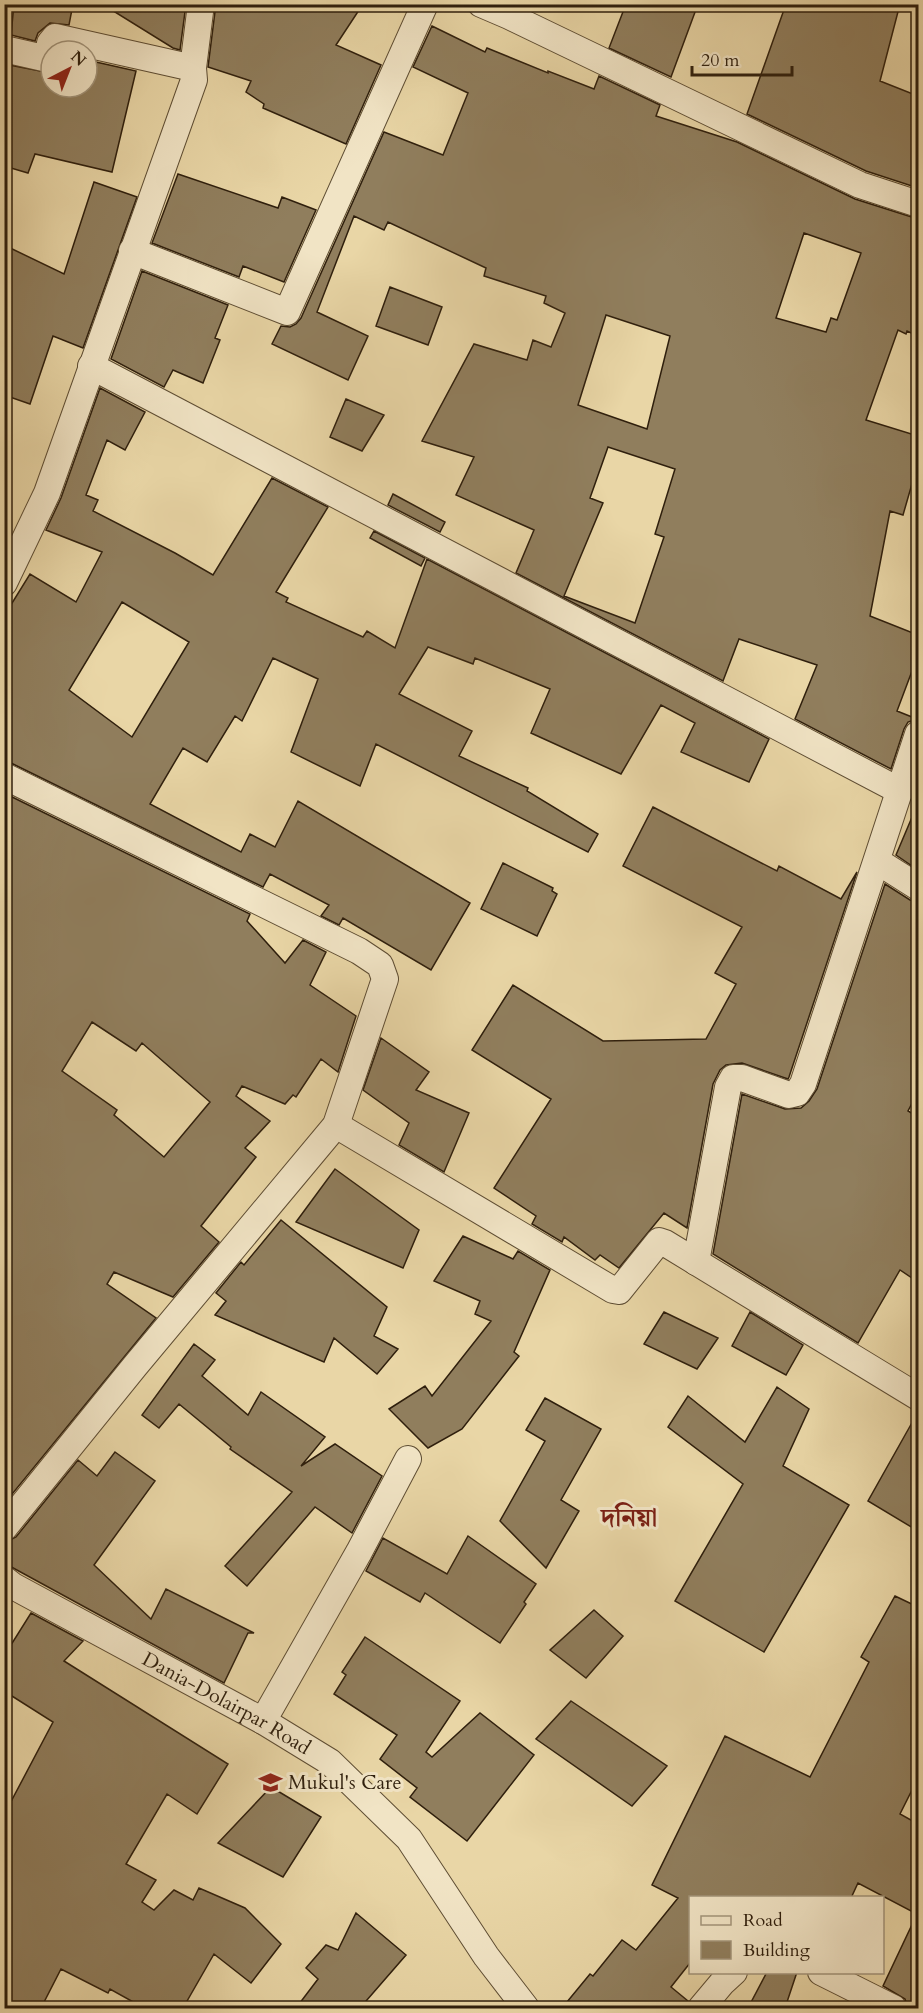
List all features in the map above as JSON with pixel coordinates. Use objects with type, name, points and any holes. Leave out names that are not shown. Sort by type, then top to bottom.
[{"type":"street","points":[[4,583],[47,493],[194,80],[193,68],[201,4]]},
{"type":"street","points":[[132,251],[287,312],[425,4]]},
{"type":"street","points":[[481,4],[512,10],[860,184],[918,204]]},
{"type":"street","points":[[4,49],[48,58],[50,42],[56,38],[193,68]]},
{"type":"street","points":[[91,366],[900,791]]},
{"type":"street","points":[[696,1262],[728,1087],[733,1078],[742,1078],[789,1095],[797,1093],[803,1084],[918,734]]},
{"type":"street","points":[[4,776],[359,951],[380,965],[385,979],[336,1125],[135,1366],[4,1528]]},
{"type":"street","points":[[877,861],[918,887]]},
{"type":"street","points":[[336,1125],[613,1290],[619,1291],[659,1241],[665,1243],[918,1397]]},
{"type":"street","points":[[263,1721],[359,1552],[408,1460]]},
{"type":"street","name":"Dania-Dolairpar Road","points":[[7,1591],[263,1721],[330,1762],[409,1839],[517,2004]]},
{"type":"street","points":[[701,2008],[732,1974]]},
{"type":"street","points":[[825,1974],[893,2008]]},
{"type":"building","points":[[14,4],[73,4],[69,25],[50,23],[38,33],[35,41],[11,35]]},
{"type":"building","points":[[102,4],[186,4],[180,50],[173,48]]},
{"type":"building","points":[[216,4],[363,4],[336,45],[381,65],[346,144],[263,108],[264,104],[246,92],[251,81],[208,67]]},
{"type":"building","points":[[626,4],[698,4],[671,77],[609,48]]},
{"type":"building","points":[[786,4],[900,4],[880,81],[918,96],[918,188],[866,171],[747,114]]},
{"type":"building","points":[[432,26],[485,52],[487,48],[594,89],[599,76],[660,105],[656,116],[737,142],[855,199],[918,219],[918,336],[898,330],[866,420],[918,436],[918,463],[903,515],[890,511],[870,616],[918,635],[918,655],[897,711],[917,719],[908,722],[904,729],[891,769],[795,719],[817,665],[739,639],[723,681],[516,573],[534,530],[456,495],[474,457],[422,441],[474,344],[527,360],[533,340],[551,347],[565,313],[544,303],[546,296],[484,276],[486,268],[388,222],[384,230],[354,216],[317,312],[368,336],[348,380],[272,344],[281,326],[290,327],[301,318],[384,132],[443,155],[468,93],[413,67]],"holes":[[[804,233],[861,253],[837,320],[831,318],[826,332],[776,318]],[[606,315],[670,336],[647,429],[578,405]],[[608,447],[675,469],[655,534],[664,537],[635,623],[564,596],[603,503],[590,498]]]},
{"type":"building","points":[[99,63],[136,71],[112,172],[35,154],[28,173],[4,166],[4,64],[39,71],[39,99],[99,99]]},
{"type":"building","points":[[178,174],[278,208],[282,197],[316,210],[284,282],[243,266],[239,277],[152,243]]},
{"type":"building","points":[[94,182],[137,197],[83,348],[53,336],[30,404],[4,395],[4,245],[64,274]]},
{"type":"building","points":[[142,271],[228,305],[215,338],[220,340],[203,383],[173,370],[164,387],[111,359]]},
{"type":"building","points":[[390,287],[442,307],[428,345],[376,326]]},
{"type":"building","points":[[100,388],[145,412],[125,450],[107,440],[86,495],[98,500],[93,511],[213,575],[272,478],[328,507],[276,592],[288,598],[286,602],[363,637],[367,631],[395,648],[427,559],[769,739],[749,782],[681,752],[695,723],[661,705],[621,774],[531,733],[550,689],[475,658],[473,664],[428,647],[399,694],[472,731],[459,756],[528,788],[527,791],[598,834],[588,852],[376,744],[360,786],[291,752],[318,679],[273,658],[242,721],[235,716],[207,762],[183,748],[150,804],[241,852],[250,834],[275,847],[298,801],[470,903],[431,970],[343,918],[339,925],[321,916],[329,905],[270,874],[263,887],[4,761],[4,616],[30,574],[76,602],[102,552],[46,530],[61,498]],"holes":[[[122,602],[189,642],[132,737],[69,690]]]},
{"type":"building","points":[[346,399],[384,415],[362,451],[330,437]]},
{"type":"building","points":[[393,494],[445,522],[440,532],[388,505]]},
{"type":"building","points":[[374,531],[425,558],[421,566],[370,538]]},
{"type":"building","points":[[4,793],[250,914],[247,921],[285,963],[303,940],[326,952],[310,985],[356,1016],[338,1072],[321,1059],[296,1097],[293,1095],[285,1104],[242,1086],[236,1096],[270,1121],[245,1148],[256,1157],[201,1226],[219,1242],[173,1297],[114,1272],[107,1284],[156,1318],[4,1504]],"holes":[[[92,1022],[136,1051],[142,1043],[210,1102],[164,1157],[114,1115],[117,1110],[62,1071]]]},
{"type":"building","points":[[918,803],[918,870],[896,855]]},
{"type":"building","points":[[653,807],[777,871],[779,866],[841,899],[857,872],[788,1079],[742,1063],[726,1065],[720,1070],[713,1084],[687,1228],[664,1213],[619,1268],[600,1255],[595,1260],[564,1237],[562,1242],[532,1224],[536,1216],[494,1188],[551,1099],[472,1050],[513,985],[603,1041],[706,1039],[736,984],[715,973],[742,927],[623,866]]},
{"type":"building","points":[[503,863],[553,888],[552,891],[557,894],[537,936],[481,909]]},
{"type":"building","points":[[885,884],[910,900],[918,902],[918,1092],[908,1111],[918,1117],[918,1282],[900,1270],[858,1343],[713,1254],[742,1094],[785,1109],[801,1108],[809,1101],[817,1089]]},
{"type":"building","points":[[381,1038],[429,1072],[416,1090],[469,1113],[444,1172],[399,1145],[409,1123],[363,1090]]},
{"type":"building","points":[[335,1169],[419,1230],[403,1268],[296,1222]]},
{"type":"building","points":[[281,1220],[387,1307],[374,1336],[398,1349],[377,1374],[334,1338],[324,1362],[215,1315],[226,1301],[216,1293],[241,1262],[244,1265]]},
{"type":"building","points":[[463,1236],[513,1259],[518,1251],[550,1270],[514,1352],[519,1356],[462,1429],[428,1448],[389,1409],[425,1386],[432,1396],[491,1321],[475,1314],[480,1301],[434,1281]]},
{"type":"building","points":[[664,1312],[718,1338],[697,1369],[644,1344]]},
{"type":"building","points":[[750,1312],[803,1345],[786,1375],[732,1346]]},
{"type":"building","points":[[194,1344],[215,1360],[202,1376],[248,1415],[261,1392],[325,1437],[301,1466],[335,1444],[382,1476],[352,1533],[315,1507],[247,1586],[225,1566],[292,1492],[230,1449],[231,1447],[179,1404],[159,1428],[142,1415]]},
{"type":"building","points":[[777,1387],[809,1409],[783,1466],[849,1505],[764,1652],[675,1601],[743,1484],[668,1427],[688,1396],[745,1442]]},
{"type":"building","points":[[545,1398],[601,1429],[561,1500],[579,1511],[546,1568],[500,1521],[545,1441],[526,1430]]},
{"type":"building","points":[[918,1412],[918,1531],[868,1501]]},
{"type":"building","points":[[115,1452],[155,1481],[94,1565],[151,1619],[166,1589],[254,1633],[248,1633],[224,1683],[4,1563],[4,1543],[16,1537],[78,1460],[97,1476]]},
{"type":"building","points":[[468,1536],[536,1584],[524,1602],[526,1604],[500,1643],[425,1593],[420,1602],[366,1571],[383,1538],[447,1574]]},
{"type":"building","points":[[895,1596],[918,1607],[918,1778],[900,1814],[918,1824],[918,2008],[908,2008],[905,1999],[883,1986],[917,1914],[858,1883],[852,1896],[689,1896],[689,1964],[671,1987],[688,2001],[686,2008],[562,2008],[590,1974],[593,1976],[622,1940],[636,1950],[678,1898],[652,1885],[725,1736],[810,1777],[869,1662],[861,1657]]},
{"type":"building","points":[[594,1610],[623,1636],[586,1678],[550,1650]]},
{"type":"building","points":[[31,1613],[83,1641],[64,1661],[228,1764],[197,1814],[167,1794],[126,1864],[156,1880],[142,1902],[154,1910],[174,1890],[193,1900],[199,1888],[245,1908],[281,1944],[251,1983],[214,1954],[183,2008],[144,2008],[110,1989],[108,1993],[61,1969],[41,2008],[4,2008],[5,1813],[53,1722],[4,1691],[4,1656]]},
{"type":"building","points":[[365,1637],[460,1701],[426,1752],[432,1757],[480,1713],[534,1755],[467,1841],[410,1797],[417,1788],[380,1759],[397,1735],[334,1694],[346,1675],[342,1672]]},
{"type":"building","points":[[571,1701],[667,1766],[632,1806],[536,1739]]},
{"type":"building","points":[[271,1787],[321,1817],[283,1877],[218,1843]]},
{"type":"building","points":[[356,1913],[406,1955],[360,2008],[296,2008],[318,1979],[306,1968],[326,1945],[338,1950]]},
{"type":"building","points":[[766,1974],[796,1974],[785,2008],[748,2008]]},
{"type":"place","name":"Mukul's Care","points":[[270,1782]]},
{"type":"district","name":"দনিয়া","points":[[629,1517]]}]
